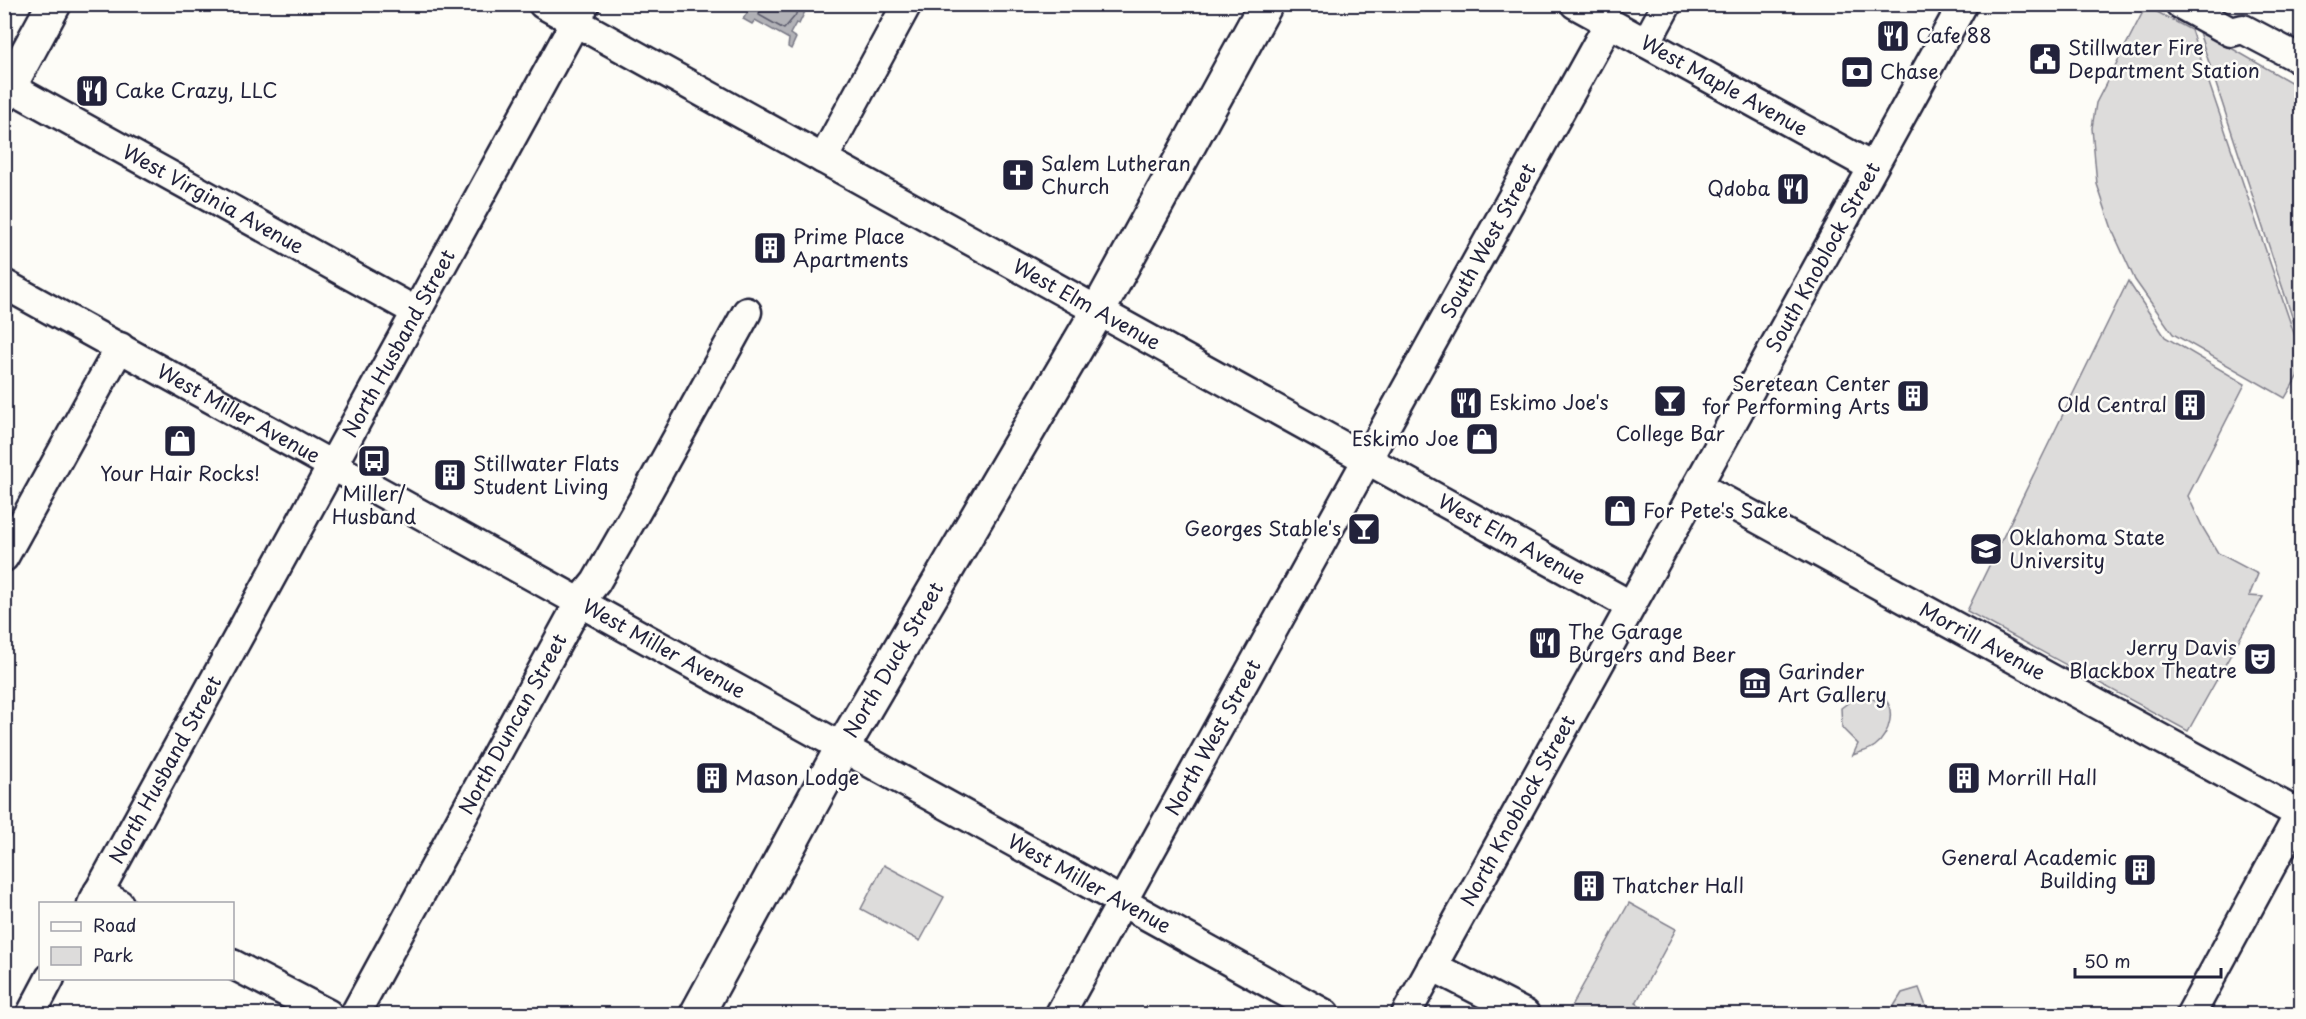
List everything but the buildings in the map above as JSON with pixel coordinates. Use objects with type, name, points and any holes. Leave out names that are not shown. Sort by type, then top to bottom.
[{"type":"main road","points":[[7,91],[54,4]]},
{"type":"main road","name":"North Duck Street","points":[[697,1014],[842,748],[1098,311],[1266,4]]},
{"type":"street","name":"West Elm Avenue","points":[[543,4],[580,14],[823,159],[1630,605]]},
{"type":"street","points":[[823,159],[908,4]]},
{"type":"street","name":"West Maple Avenue","points":[[1575,4],[1872,167]]},
{"type":"street","points":[[1646,43],[1667,4]]},
{"type":"street","name":"South Knoblock Street","points":[[1630,605],[1811,283],[1872,167],[1963,4]]},
{"type":"street","points":[[2180,4],[2231,32],[2243,29],[2301,60]]},
{"type":"street","points":[[2215,4],[2240,18],[2243,29]]},
{"type":"street","name":"North Husband Street","points":[[103,900],[332,465],[580,14]]},
{"type":"street","name":"South West Street","points":[[1368,460],[1609,23]]},
{"type":"street","name":"West Virginia Avenue","points":[[7,91],[417,312]]},
{"type":"street","name":"West Miller Avenue","points":[[4,284],[1325,1014]]},
{"type":"street","name":"North Duncan Street","points":[[355,1014],[579,603],[596,582],[747,312]]},
{"type":"street","points":[[4,557],[120,347]]},
{"type":"street","name":"North West Street","points":[[1060,1014],[1368,460]]},
{"type":"street","name":"Morrill Avenue","points":[[1698,486],[2300,811]]},
{"type":"street","name":"North Knoblock Street","points":[[1406,1014],[1630,605]]},
{"type":"street","points":[[2191,1014],[2300,811]]},
{"type":"street","points":[[234,965],[328,1014]]},
{"type":"street","points":[[1432,966],[1525,1014]]},
{"type":"street","points":[[31,1014],[49,980]]},
{"type":"green space","points":[[2146,6],[2191,30],[2301,354],[2301,370],[2285,398],[2173,334],[2135,280],[2113,232],[2097,184],[2092,128],[2096,103]]},
{"type":"green space","points":[[2198,29],[2301,88],[2301,339],[2299,338]]},
{"type":"green space","points":[[2128,281],[2165,337],[2245,384],[2188,496],[2218,553],[2258,574],[2249,596],[2263,597],[2188,731],[1967,611]]},
{"type":"green space","points":[[1880,695],[1886,700],[1890,713],[1885,735],[1875,746],[1853,755],[1858,744],[1842,728],[1841,708],[1856,697],[1877,700]]},
{"type":"green space","points":[[884,865],[944,897],[920,941],[861,909]]},
{"type":"green space","points":[[1629,903],[1676,929],[1636,1003],[1644,1008],[1645,1014],[1567,1014]]},
{"type":"green space","points":[[1919,988],[1929,1014],[1889,1014],[1902,993]]},
{"type":"water","points":[[758,5],[808,5],[799,24],[796,23],[790,34],[796,38],[791,49],[788,47],[789,39],[755,20],[752,24],[743,19],[749,10]]},
{"type":"place","name":"Cafe 88","points":[[1893,36]]},
{"type":"place","name":"Stillwater Fire Department Station","points":[[2045,59]]},
{"type":"place","name":"Chase","points":[[1857,72]]},
{"type":"place","name":"Cake Crazy, LLC","points":[[92,91]]},
{"type":"place","name":"Salem Lutheran Church","points":[[1018,175]]},
{"type":"place","name":"Qdoba","points":[[1793,189]]},
{"type":"place","name":"Prime Place Apartments","points":[[770,248]]},
{"type":"place","name":"Seretean Center for Performing Arts","points":[[1913,396]]},
{"type":"place","name":"College Bar","points":[[1670,401]]},
{"type":"place","name":"Eskimo Joe's","points":[[1466,403]]},
{"type":"place","name":"Old Central","points":[[2190,405]]},
{"type":"place","name":"Eskimo Joe","points":[[1482,439]]},
{"type":"place","name":"Your Hair Rocks!","points":[[180,441]]},
{"type":"place","name":"Miller/ Husband","points":[[374,461]]},
{"type":"place","name":"Stillwater Flats Student Living","points":[[450,475]]},
{"type":"place","name":"For Pete's Sake","points":[[1620,511]]},
{"type":"place","name":"Georges Stable's","points":[[1364,529]]},
{"type":"place","name":"Oklahoma State University","points":[[1986,549]]},
{"type":"place","name":"The Garage Burgers and Beer","points":[[1545,643]]},
{"type":"place","name":"Jerry Davis Blackbox Theatre","points":[[2260,659]]},
{"type":"place","name":"Garinder Art Gallery","points":[[1755,683]]},
{"type":"place","name":"Mason Lodge","points":[[712,778]]},
{"type":"place","name":"Morrill Hall","points":[[1964,778]]},
{"type":"place","name":"General Academic Building","points":[[2140,870]]},
{"type":"place","name":"Thatcher Hall","points":[[1589,886]]}]
